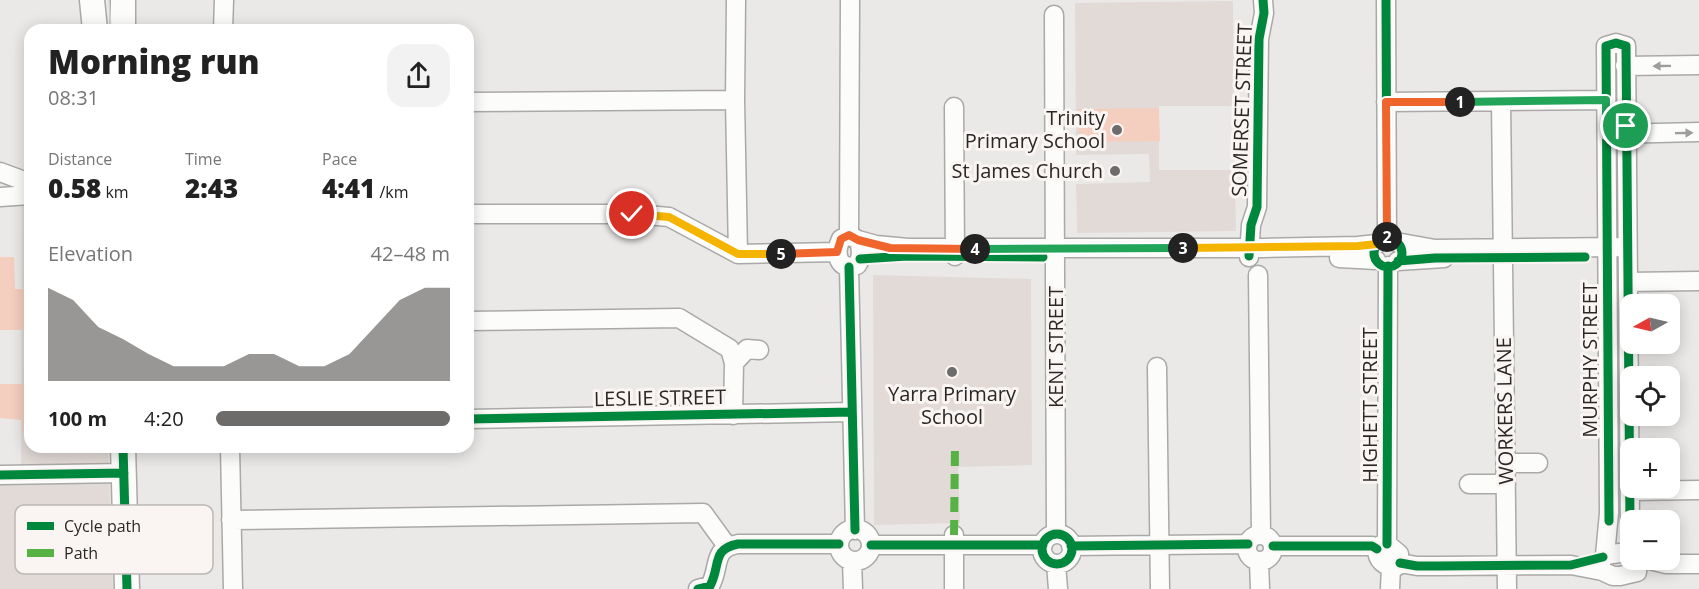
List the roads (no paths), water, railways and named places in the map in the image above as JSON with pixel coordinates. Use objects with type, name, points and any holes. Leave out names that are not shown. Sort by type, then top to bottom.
[{"type":"main road","points":[[92,0],[94,24]]},
{"type":"main road","points":[[123,0],[123,24]]},
{"type":"main road","points":[[123,453],[125,505]]},
{"type":"main road","points":[[126,574],[126,589]]},
{"type":"street","points":[[224,0],[224,24]]},
{"type":"street","points":[[736,0],[738,254]]},
{"type":"street","points":[[850,0],[854,238],[861,249],[855,263],[852,412],[855,530]]},
{"type":"street","name":"SOMERSET STREET","points":[[1252,0],[1259,39]]},
{"type":"street","name":"SOMERSET STREET","points":[[1257,252],[1251,225],[1257,207],[1259,39],[1264,14],[1263,0]]},
{"type":"street","name":"HIGHETT STREET","points":[[1382,547],[1387,252],[1386,0]]},
{"type":"street","name":"KENT STREET","points":[[1049,539],[1056,253],[1054,15]]},
{"type":"street","name":"MURPHY STREET","points":[[1604,569],[1609,521],[1606,46],[1616,43],[1626,46],[1629,438]]},
{"type":"street","points":[[1625,66],[1699,65]]},
{"type":"street","points":[[474,102],[735,100]]},
{"type":"street","points":[[1386,102],[1606,100]]},
{"type":"street","name":"WORKERS LANE","points":[[1502,101],[1507,589]]},
{"type":"street","points":[[954,107],[955,252]]},
{"type":"street","points":[[1606,134],[1699,132]]},
{"type":"street","points":[[0,172],[24,181]]},
{"type":"street","points":[[0,197],[24,195]]},
{"type":"street","points":[[474,214],[635,214],[669,217],[738,254],[837,252]]},
{"type":"street","points":[[955,252],[841,264],[837,252],[841,239],[854,238],[890,248],[955,252],[1257,252],[1358,246],[1387,252],[1436,249],[1504,253],[1627,252]]},
{"type":"street","points":[[1257,275],[1260,542]]},
{"type":"street","points":[[1628,282],[1699,280]]},
{"type":"street","points":[[474,321],[679,318],[730,349],[734,363],[733,415]]},
{"type":"street","points":[[734,363],[747,349],[759,350]]},
{"type":"street","points":[[1157,367],[1160,589]]},
{"type":"street","name":"LESLIE STREET","points":[[474,419],[852,412]]},
{"type":"street","points":[[230,453],[232,589]]},
{"type":"street","points":[[1506,463],[1538,463]]},
{"type":"street","points":[[0,474],[124,473]]},
{"type":"street","points":[[1469,484],[1506,484]]},
{"type":"street","points":[[1680,490],[1699,490]]},
{"type":"street","points":[[231,520],[703,513],[727,546]]},
{"type":"street","name":"MURPHY STREET","points":[[1609,521],[1620,522]]},
{"type":"street","points":[[850,530],[860,530],[868,536],[871,545],[865,557],[852,561],[844,557],[839,544],[850,530]]},
{"type":"street","points":[[871,545],[954,540],[1049,539],[1064,536],[1072,550],[1068,559],[1056,564],[1045,558],[1043,554],[1049,539]]},
{"type":"street","points":[[954,540],[954,589]]},
{"type":"street","points":[[1260,542],[1273,550],[1270,557],[1259,561],[1260,589]]},
{"type":"street","points":[[1071,546],[1260,542],[1393,548],[1399,554],[1390,589]]},
{"type":"street","points":[[699,589],[710,586],[715,577],[720,553],[727,546],[738,544],[839,544]]},
{"type":"street","points":[[1604,569],[1620,553]]},
{"type":"street","points":[[852,561],[853,589]]},
{"type":"street","points":[[1056,564],[1058,589]]},
{"type":"street","points":[[1680,566],[1699,564]]},
{"type":"street","points":[[1395,565],[1571,565],[1604,569],[1613,576],[1640,570]]},
{"type":"tram line","points":[[109,0],[111,24]]},
{"type":"tram line","points":[[127,453],[128,505]]},
{"type":"tram line","points":[[130,574],[130,589]]},
{"type":"place","name":"Trinity Primary School","points":[[1117,130]]},
{"type":"place","name":"St James Church","points":[[1115,171]]},
{"type":"place","name":"Yarra Primary School","points":[[952,372]]}]
